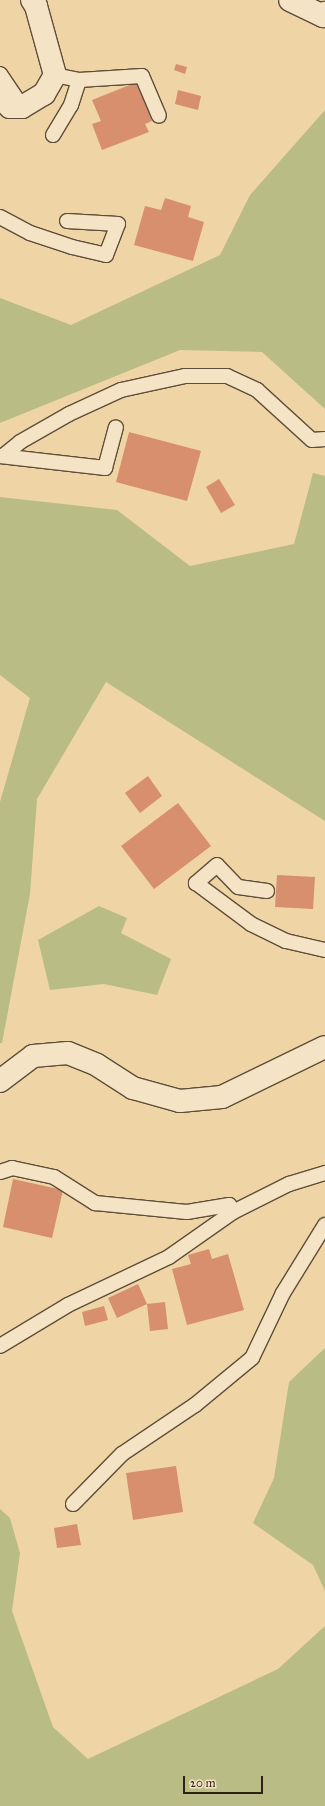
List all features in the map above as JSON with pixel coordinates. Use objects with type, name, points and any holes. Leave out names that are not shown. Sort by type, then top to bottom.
[{"type":"street","points":[[8,107],[44,94],[55,75],[36,6],[32,0]]},
{"type":"street","points":[[290,0],[324,16]]},
{"type":"street","points":[[0,1081],[33,1056],[68,1053],[97,1065],[133,1088],[180,1100],[222,1097],[325,1047]]},
{"type":"lane","points":[[0,74],[8,107]]},
{"type":"lane","points":[[55,75],[78,80],[142,76],[159,116]]},
{"type":"lane","points":[[53,135],[71,105],[78,80]]},
{"type":"lane","points":[[0,218],[30,233],[72,247],[106,255],[118,224],[67,221]]},
{"type":"lane","points":[[2,456],[20,442],[69,414],[121,390],[185,376],[227,376],[257,390],[321,441]]},
{"type":"lane","points":[[2,456],[105,468],[116,427]]},
{"type":"lane","points":[[267,891],[238,886],[217,865],[196,883],[252,924],[286,941],[325,950]]},
{"type":"lane","points":[[0,1172],[12,1168],[54,1178],[95,1204],[187,1212],[229,1205],[233,1212]]},
{"type":"lane","points":[[0,1346],[68,1304],[169,1257],[233,1212],[289,1184],[325,1173]]},
{"type":"lane","points":[[73,1504],[122,1454],[195,1405],[252,1358],[283,1293],[325,1225]]},
{"type":"green space","points":[[325,110],[325,409],[262,352],[180,350],[0,423],[0,298],[71,325],[220,255],[250,195]]},
{"type":"green space","points":[[313,473],[325,476],[325,821],[106,682],[37,799],[30,894],[2,1043],[0,1043],[0,802],[30,698],[0,675],[0,497],[117,510],[190,566],[294,544]]},
{"type":"green space","points":[[99,906],[127,918],[121,933],[171,959],[157,995],[104,984],[50,990],[38,940]]},
{"type":"green space","points":[[325,1348],[325,1591],[313,1565],[253,1523],[274,1478],[289,1382]]},
{"type":"green space","points":[[0,1509],[10,1518],[20,1553],[12,1611],[53,1727],[88,1759],[278,1669],[325,1626],[325,1806],[0,1806]]},
{"type":"building","points":[[176,64],[187,67],[185,74],[174,70]]},
{"type":"building","points":[[137,82],[152,121],[145,124],[149,132],[102,150],[92,124],[101,121],[92,100]]},
{"type":"building","points":[[178,90],[201,96],[198,110],[175,104]]},
{"type":"building","points":[[165,198],[191,206],[188,217],[204,222],[193,261],[134,245],[145,206],[161,210]]},
{"type":"building","points":[[129,432],[201,451],[187,501],[116,482]]},
{"type":"building","points":[[219,479],[235,505],[221,513],[206,487]]},
{"type":"building","points":[[148,776],[162,796],[140,813],[125,793]]},
{"type":"building","points":[[178,803],[211,846],[154,889],[121,846]]},
{"type":"building","points":[[277,875],[315,877],[313,909],[275,907]]},
{"type":"building","points":[[13,1179],[63,1190],[52,1238],[3,1227]]},
{"type":"building","points":[[209,1249],[212,1259],[228,1254],[244,1310],[187,1325],[172,1269],[191,1264],[188,1255]]},
{"type":"building","points":[[138,1284],[147,1304],[117,1318],[108,1298]]},
{"type":"building","points":[[165,1302],[168,1329],[150,1331],[147,1304]]},
{"type":"building","points":[[104,1306],[108,1320],[85,1326],[82,1312]]},
{"type":"building","points":[[176,1466],[183,1512],[133,1520],[126,1473]]},
{"type":"building","points":[[77,1524],[81,1545],[57,1548],[54,1528]]}]
